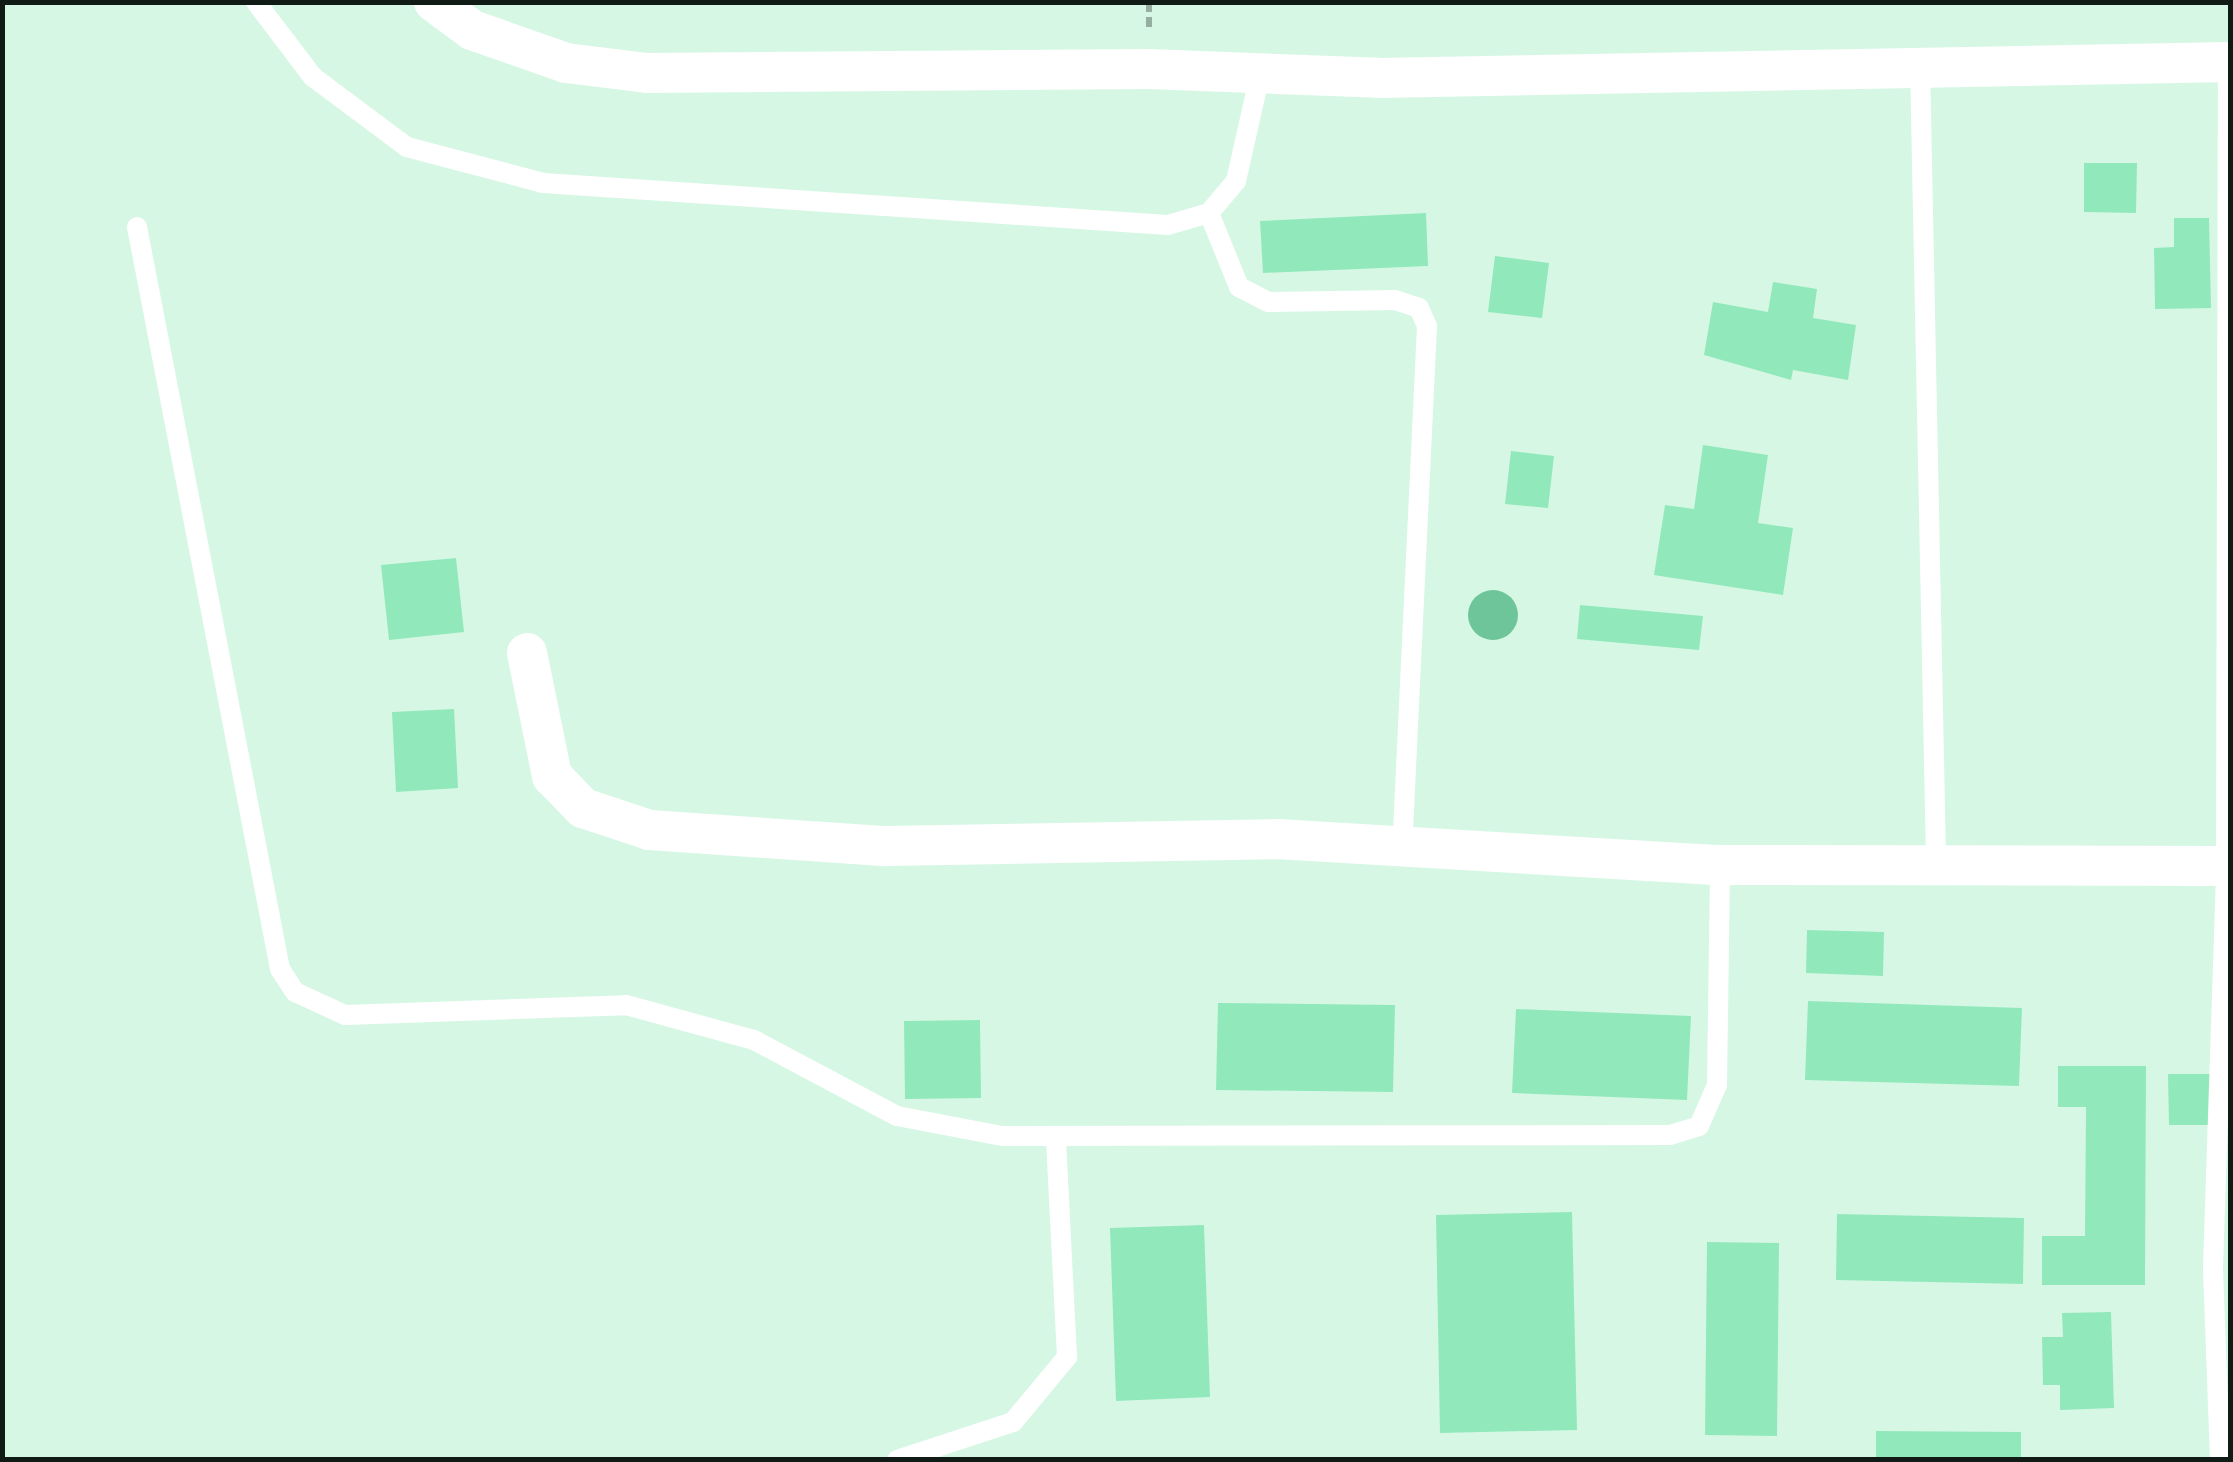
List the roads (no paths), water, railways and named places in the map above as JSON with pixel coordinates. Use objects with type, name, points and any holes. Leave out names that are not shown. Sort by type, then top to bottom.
[{"type":"street","points":[[434,2],[472,30],[566,63],[647,73],[1149,69],[1259,78],[1920,61],[2229,62]]},
{"type":"street","points":[[527,653],[552,776],[583,808],[650,830],[886,846],[1278,838],[1402,852],[1720,865],[1936,862],[2228,866]]},
{"type":"lane","points":[[256,2],[313,77],[406,147],[544,183],[1168,226],[1209,213],[1236,181],[1259,78]]},
{"type":"lane","points":[[1920,61],[1936,862]]},
{"type":"lane","points":[[2220,1460],[2213,1267],[2228,866],[2229,62]]},
{"type":"lane","points":[[1209,213],[1239,287],[1268,302],[1396,300],[1419,308],[1427,326],[1402,852]]},
{"type":"lane","points":[[137,228],[280,969],[295,992],[346,1016],[626,1005],[754,1040],[897,1116],[1056,1140],[1670,1135],[1699,1126],[1717,1085],[1720,865]]},
{"type":"lane","points":[[897,1460],[1013,1422],[1068,1357],[1056,1140]]}]
